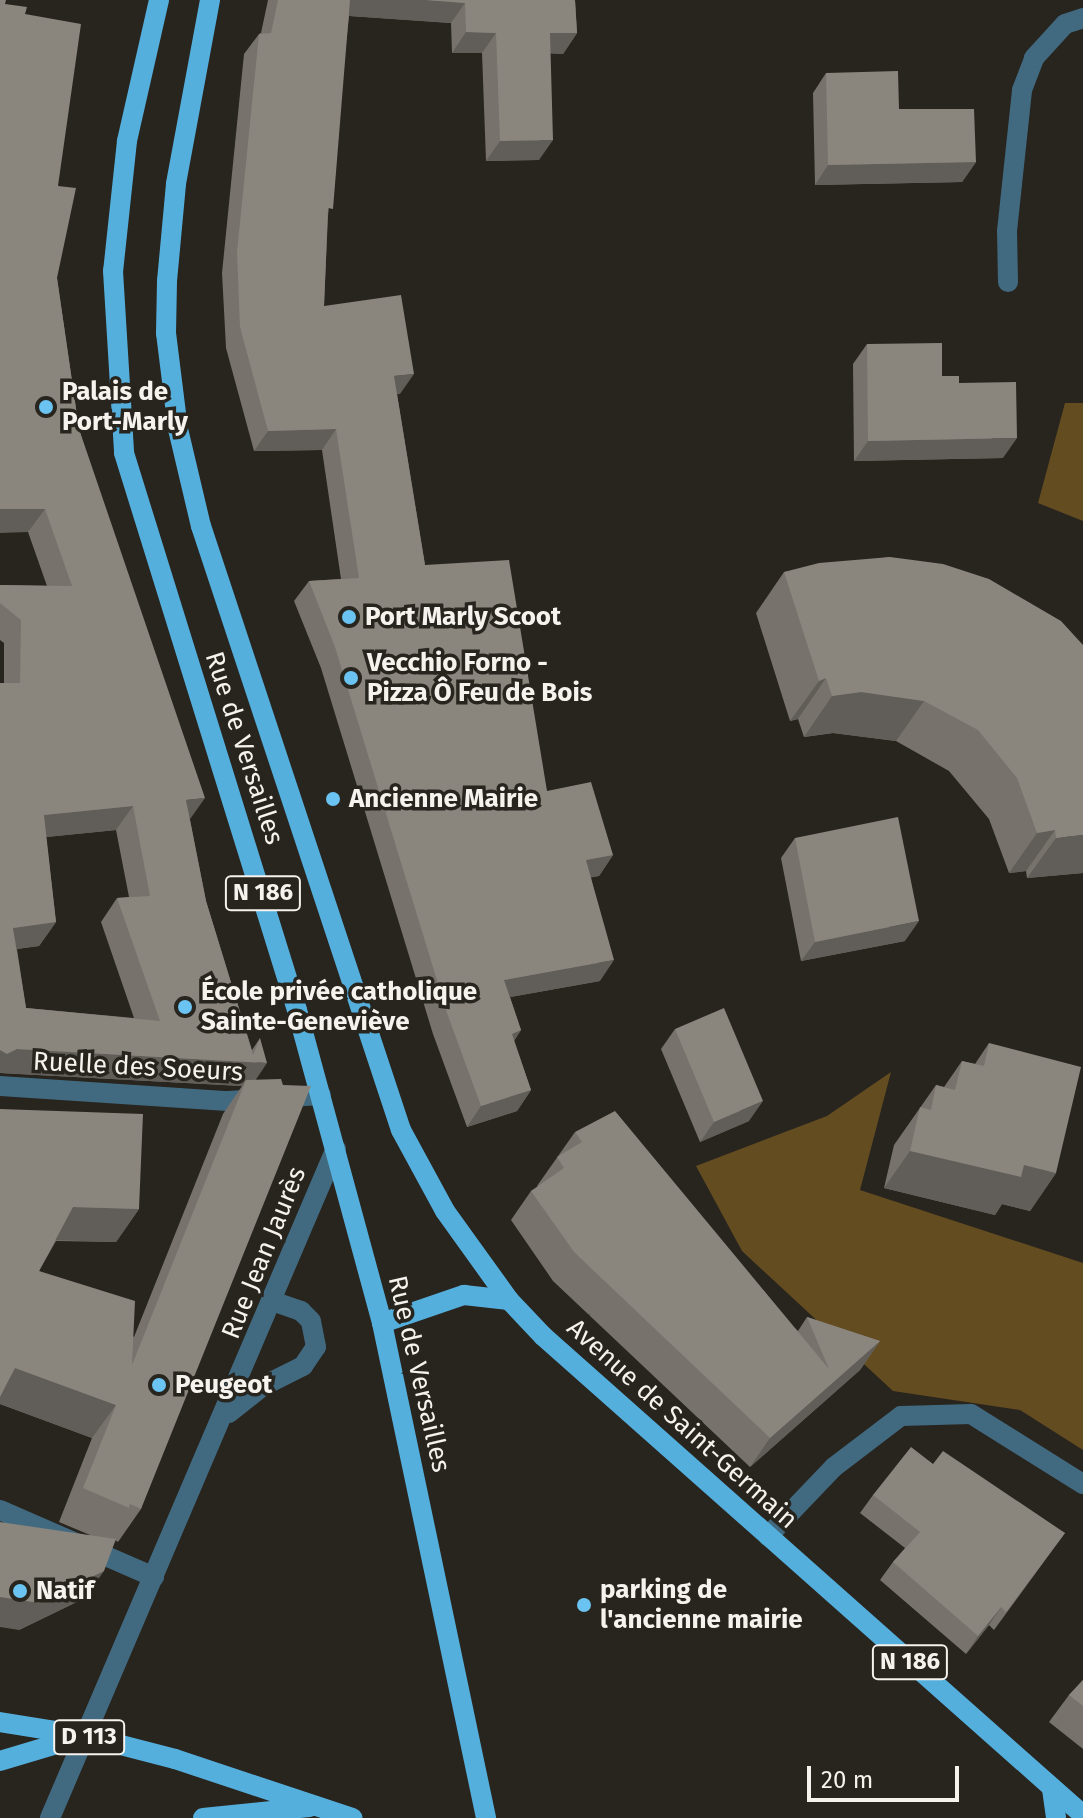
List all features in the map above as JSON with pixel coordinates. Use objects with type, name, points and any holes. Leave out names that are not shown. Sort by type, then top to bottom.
[{"type":"main road","name":"Rue de Versailles","points":[[159,0],[127,141],[113,271],[124,453],[216,738],[336,1148],[382,1323],[486,1818]]},
{"type":"main road","name":"Rue de Versailles","points":[[210,0],[176,184],[167,281],[166,333],[178,429],[201,526],[364,1031]]},
{"type":"main road","name":"Avenue de Saint-Germain","points":[[364,1031],[422,1172],[509,1300],[1052,1789]]},
{"type":"main road","points":[[382,1323],[464,1295],[509,1300]]},
{"type":"main road","name":"D 113","points":[[0,1722],[86,1736],[175,1759],[317,1806]]},
{"type":"main road","points":[[0,1761],[86,1736]]},
{"type":"main road","points":[[1052,1789],[1056,1818]]},
{"type":"main road","name":"N 186","points":[[1052,1789],[1083,1815]]},
{"type":"main road","points":[[203,1818],[317,1806],[352,1818]]},
{"type":"street","points":[[1008,282],[1007,231],[1022,90],[1034,58],[1065,24],[1083,18]]},
{"type":"street","name":"Ruelle des Soeurs","points":[[0,1086],[228,1101],[321,1095]]},
{"type":"street","name":"Rue Jean Jaurès","points":[[50,1818],[226,1416],[336,1148]]},
{"type":"street","points":[[226,1416],[263,1386],[303,1366],[316,1347],[311,1321],[301,1311],[272,1301]]},
{"type":"street","points":[[768,1536],[834,1467],[901,1416],[971,1414],[1083,1484]]},
{"type":"street","points":[[0,1510],[154,1577]]},
{"type":"shaded area","points":[[1065,403],[1083,403],[1083,521],[1038,503]]},
{"type":"shaded area","points":[[891,1072],[860,1190],[1083,1263],[1083,1450],[1020,1410],[893,1391],[742,1251],[696,1166],[827,1116]]},
{"type":"building","points":[[0,0],[6,0],[5,4],[27,7],[25,14],[81,24],[58,186],[76,188],[57,278],[79,429],[205,798],[186,800],[206,901],[253,1055],[260,1038],[267,1063],[17,1049],[7,1054],[0,1050],[0,683],[20,683],[21,620],[0,603],[0,585],[72,586],[45,509],[0,509]],"holes":[[[133,806],[150,896],[117,898],[160,1021],[26,1008],[13,928],[56,922],[44,815]]]},
{"type":"building","points":[[278,0],[350,0],[333,209],[328,208],[324,306],[401,295],[414,374],[394,376],[425,565],[509,560],[547,791],[591,782],[613,855],[586,860],[614,960],[504,980],[521,1030],[512,1034],[531,1090],[481,1106],[447,1013],[335,647],[309,581],[359,578],[336,429],[268,431],[240,327],[237,252],[259,34],[271,33]]},
{"type":"building","points":[[426,0],[575,0],[577,33],[550,33],[553,140],[500,141],[496,33],[466,32],[465,3]]},
{"type":"building","points":[[898,71],[899,109],[974,109],[976,162],[828,165],[826,73]]},
{"type":"building","points":[[942,343],[942,376],[959,376],[959,383],[1016,382],[1017,438],[868,441],[867,344]]},
{"type":"building","points":[[890,557],[943,564],[989,579],[1061,621],[1083,645],[1083,835],[1056,838],[1055,830],[1037,833],[1017,778],[978,730],[924,701],[861,692],[832,696],[826,678],[819,681],[784,572],[819,563]]},
{"type":"building","points":[[898,817],[919,921],[815,942],[795,838]]},
{"type":"building","points":[[724,1008],[763,1101],[714,1122],[675,1029]]},
{"type":"building","points":[[989,1043],[1081,1067],[1056,1173],[1024,1165],[1021,1177],[910,1151],[920,1107],[931,1110],[936,1085],[955,1090],[962,1061],[984,1066]]},
{"type":"building","points":[[281,1079],[283,1085],[311,1086],[141,1509],[130,1504],[129,1508],[83,1488],[116,1405],[15,1368],[0,1397],[0,1109],[143,1114],[139,1209],[73,1207],[39,1271],[135,1301],[132,1365],[246,1080]]},
{"type":"building","points":[[615,1111],[829,1369],[807,1317],[880,1341],[770,1438],[574,1252],[531,1191],[564,1168],[557,1157],[582,1142],[575,1132]]},
{"type":"building","points":[[911,1447],[933,1464],[943,1451],[1065,1533],[1006,1612],[1001,1607],[978,1636],[893,1562],[920,1532],[873,1495]]},
{"type":"building","points":[[0,1522],[116,1539],[104,1571],[39,1603],[0,1597]]},
{"type":"building","points":[[1083,1680],[1083,1706],[1069,1695]]},
{"type":"place","name":"Palais de Port-Marly","points":[[46,407]]},
{"type":"place","name":"Port Marly Scoot","points":[[349,617]]},
{"type":"place","name":"Vecchio Forno - Pizza Ô Feu de Bois","points":[[351,678]]},
{"type":"place","name":"Ancienne Mairie","points":[[333,799]]},
{"type":"place","name":"École privée catholique Sainte-Geneviève","points":[[185,1007]]},
{"type":"place","name":"Peugeot","points":[[159,1385]]},
{"type":"place","name":"Natif","points":[[20,1591]]},
{"type":"place","name":"parking de l'ancienne mairie","points":[[584,1605]]}]
